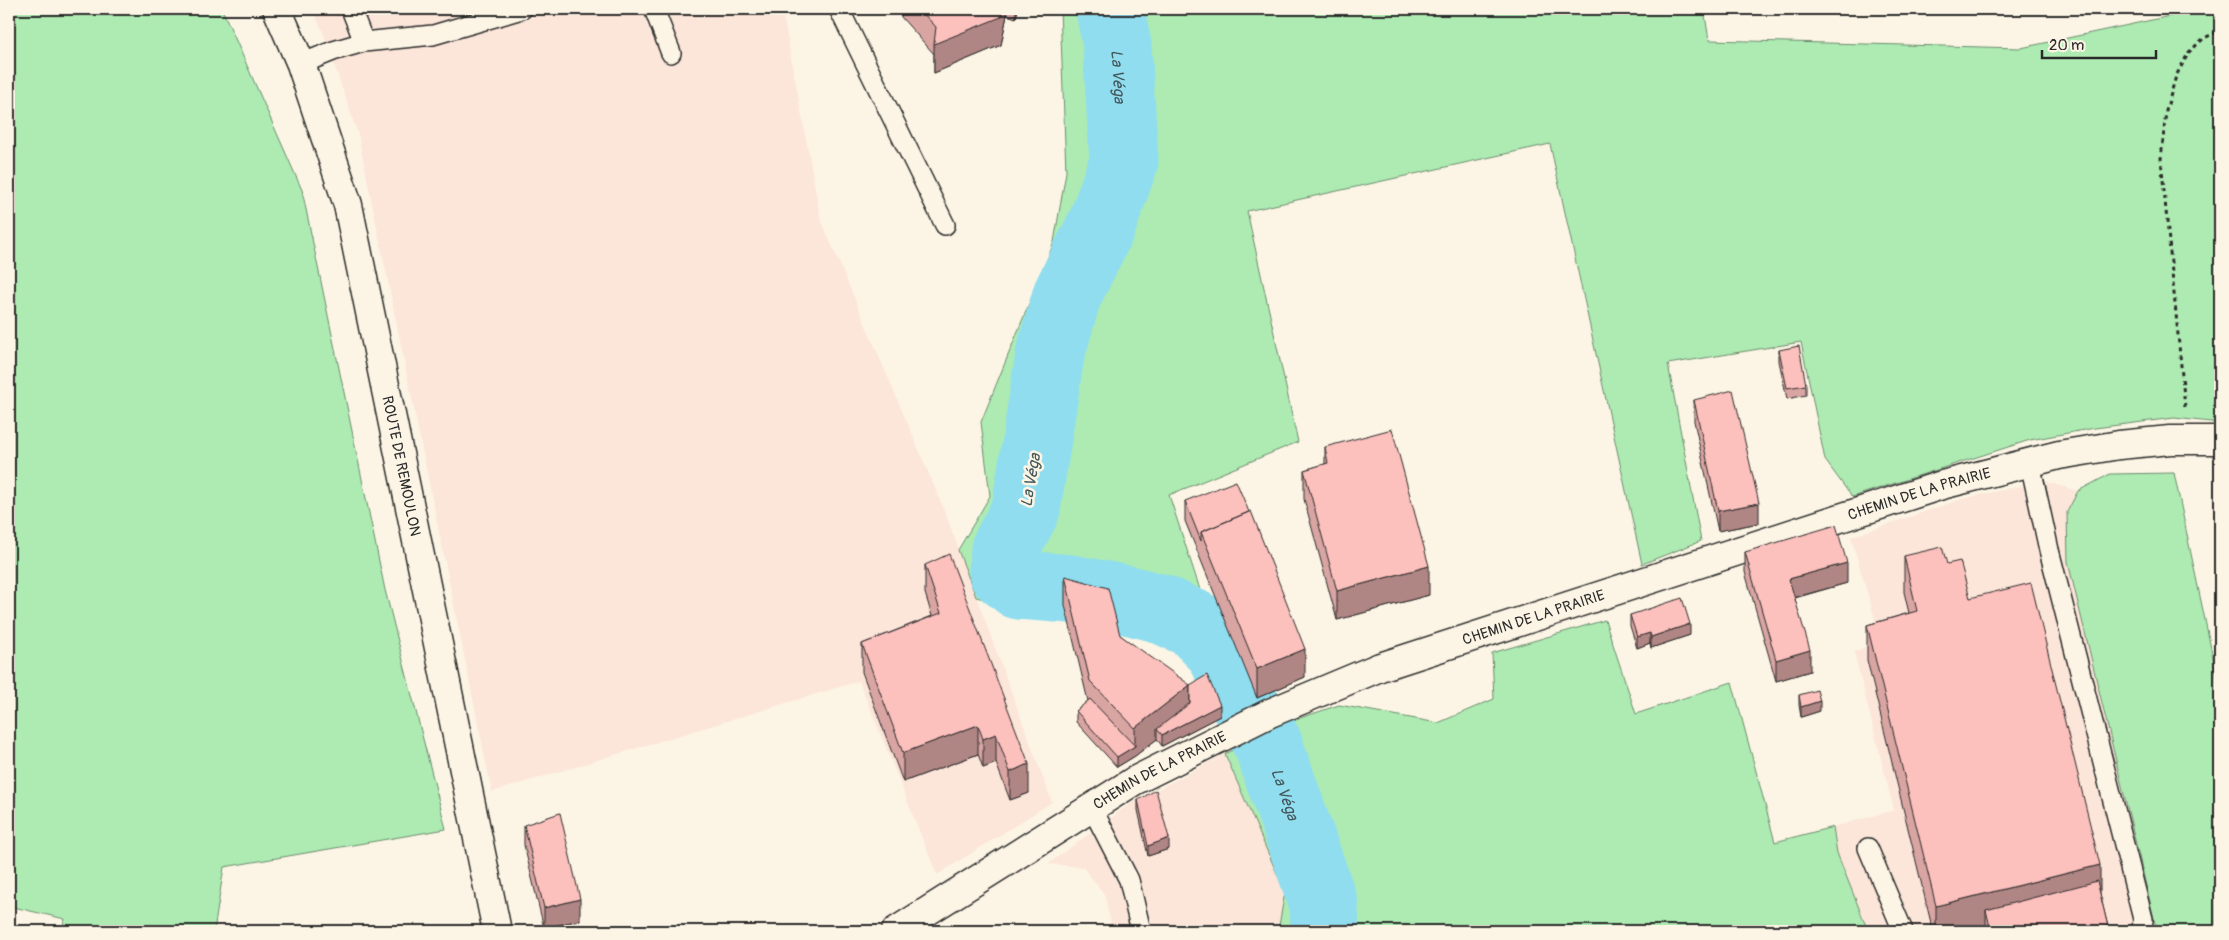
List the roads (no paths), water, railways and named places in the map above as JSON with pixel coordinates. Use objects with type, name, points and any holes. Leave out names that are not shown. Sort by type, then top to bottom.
[{"type":"street","name":"ROUTE DE REMOULON","points":[[277,9],[301,64],[348,206],[497,931]]},
{"type":"street","name":"CHEMIN DE LA PRAIRIE","points":[[896,931],[1134,781],[1270,713],[1380,667],[1942,485],[2059,455],[2120,445],[2188,440],[2220,440]]},
{"type":"lane","points":[[351,9],[364,42]]},
{"type":"lane","points":[[301,64],[333,51],[364,42],[433,35],[522,9]]},
{"type":"lane","points":[[654,9],[671,53]]},
{"type":"lane","points":[[839,9],[945,225]]},
{"type":"lane","points":[[2030,463],[2051,560],[2143,919],[2142,931]]},
{"type":"lane","points":[[1092,808],[1129,880],[1141,931]]},
{"type":"lane","points":[[1868,848],[1903,931]]},
{"type":"waterway","name":"La Véga","points":[[1110,9],[1117,46],[1124,161],[1102,224],[1067,295],[1050,355],[1026,509],[1005,549],[1003,572],[1019,585],[1071,589],[1159,608],[1194,624],[1220,650],[1247,708],[1268,744],[1324,905],[1325,931]]}]
